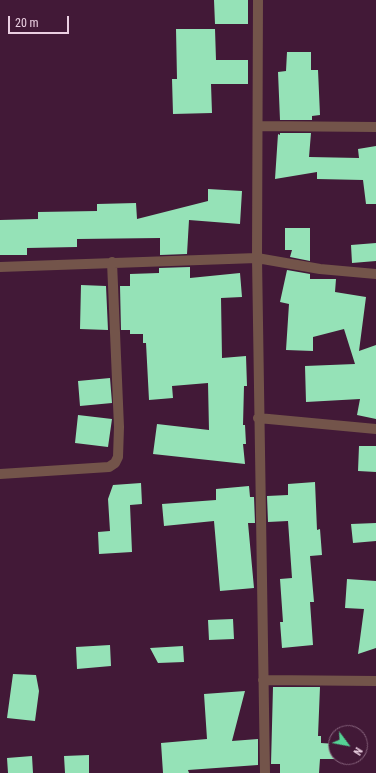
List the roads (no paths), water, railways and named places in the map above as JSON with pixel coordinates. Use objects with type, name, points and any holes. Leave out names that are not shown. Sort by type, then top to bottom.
[{"type":"street","points":[[258,0],[258,418],[265,773]]},
{"type":"street","points":[[258,126],[376,126]]},
{"type":"street","points":[[0,268],[112,262],[257,258],[320,269],[376,274]]},
{"type":"street","points":[[0,474],[109,467],[115,463],[118,458],[119,428],[112,262]]},
{"type":"street","points":[[258,418],[376,429]]},
{"type":"street","points":[[263,680],[376,681]]}]
